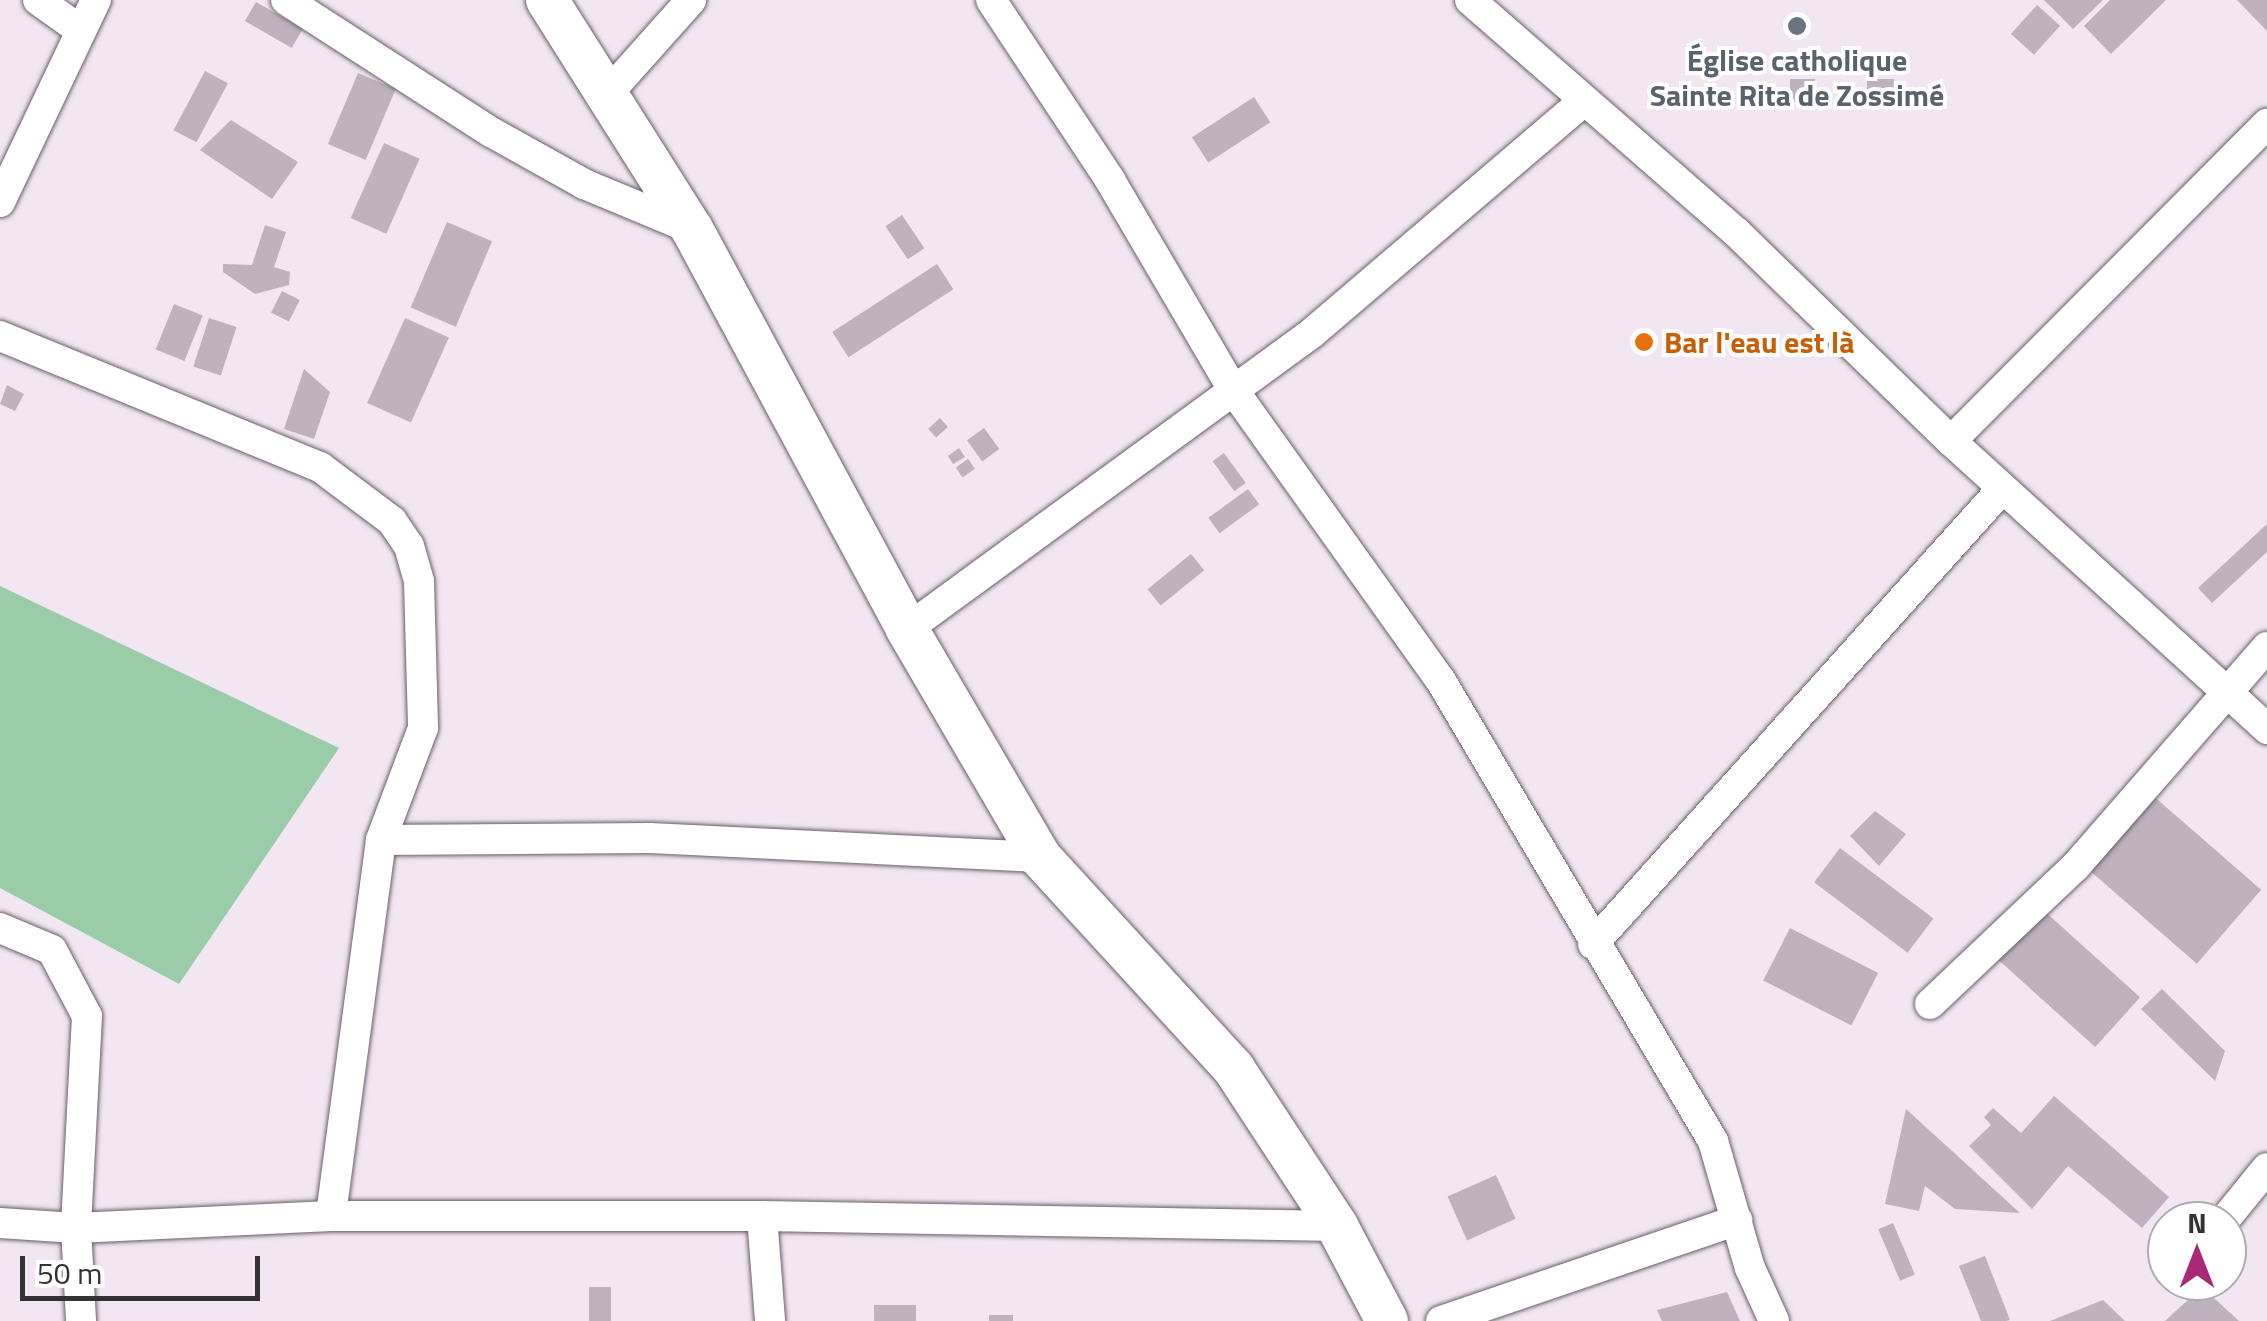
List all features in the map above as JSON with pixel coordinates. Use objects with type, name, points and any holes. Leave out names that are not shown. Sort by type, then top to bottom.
[{"type":"street","points":[[38,0],[79,29]]},
{"type":"street","points":[[0,202],[96,0]]},
{"type":"street","points":[[286,0],[491,132],[584,184],[692,229]]},
{"type":"street","points":[[547,0],[610,91],[692,229],[907,629],[1040,857],[1234,1069],[1337,1226],[1387,1321]]},
{"type":"street","points":[[610,91],[691,0]]},
{"type":"street","points":[[991,0],[1110,180],[1234,391],[1441,681],[1592,944],[1713,1141],[1774,1321]]},
{"type":"street","points":[[1470,0],[1736,233],[2002,489],[2267,729]]},
{"type":"street","points":[[907,629],[1234,391],[1434,233],[1584,101]]},
{"type":"street","points":[[1951,441],[2267,124]]},
{"type":"street","points":[[0,336],[320,466],[392,521],[410,546],[419,582],[423,715],[381,840],[331,1216]]},
{"type":"street","points":[[1592,944],[2002,489]]},
{"type":"street","points":[[1930,1004],[2075,867],[2267,647]]},
{"type":"street","points":[[381,840],[650,838],[1040,857]]},
{"type":"street","points":[[0,928],[52,950],[87,1016],[76,1228],[81,1321]]},
{"type":"street","points":[[2240,1201],[2267,1168]]},
{"type":"street","points":[[0,1223],[76,1228],[331,1216],[762,1216],[1337,1226]]},
{"type":"street","points":[[762,1216],[770,1321]]},
{"type":"street","points":[[1441,1321],[1737,1220]]},
{"type":"green space","points":[[0,586],[339,748],[179,984],[0,888]]},
{"type":"building","points":[[2044,0],[2103,0],[2073,29]]},
{"type":"building","points":[[2110,0],[2166,0],[2111,54],[2084,26]]},
{"type":"building","points":[[2237,0],[2267,0],[2267,31]]},
{"type":"building","points":[[256,2],[303,29],[292,48],[245,21]]},
{"type":"building","points":[[2037,5],[2060,26],[2034,55],[2011,34]]},
{"type":"building","points":[[205,71],[228,83],[197,142],[174,130]]},
{"type":"building","points":[[358,73],[396,89],[366,160],[328,144]]},
{"type":"building","points":[[1790,79],[1815,79],[1815,102],[1790,102]]},
{"type":"building","points":[[1867,79],[1894,79],[1894,106],[1867,106]]},
{"type":"building","points":[[1254,97],[1270,122],[1208,162],[1192,137]]},
{"type":"building","points":[[231,120],[298,162],[272,199],[200,150]]},
{"type":"building","points":[[384,143],[420,159],[386,234],[351,218]]},
{"type":"building","points":[[902,215],[924,248],[908,259],[885,226]]},
{"type":"building","points":[[447,222],[492,241],[456,327],[411,308]]},
{"type":"building","points":[[265,225],[286,232],[274,267],[290,272],[289,285],[255,294],[223,272],[223,264],[252,265]]},
{"type":"building","points":[[937,264],[953,289],[849,357],[832,332]]},
{"type":"building","points":[[282,291],[300,300],[289,321],[271,312]]},
{"type":"building","points":[[174,304],[203,316],[184,361],[156,349]]},
{"type":"building","points":[[209,318],[237,327],[221,375],[193,367]]},
{"type":"building","points":[[405,318],[449,338],[411,422],[367,403]]},
{"type":"building","points":[[304,369],[330,392],[314,439],[284,429]]},
{"type":"building","points":[[7,385],[24,394],[15,411],[0,404]]},
{"type":"building","points":[[940,418],[948,427],[936,438],[928,429]]},
{"type":"building","points":[[984,428],[999,449],[982,461],[967,440]]},
{"type":"building","points":[[959,448],[965,457],[953,464],[948,456]]},
{"type":"building","points":[[1224,453],[1246,483],[1234,491],[1213,461]]},
{"type":"building","points":[[968,459],[975,469],[963,477],[956,468]]},
{"type":"building","points":[[1248,489],[1259,504],[1220,533],[1208,518]]},
{"type":"building","points":[[2267,524],[2267,552],[2212,603],[2198,588]]},
{"type":"building","points":[[1191,554],[1204,570],[1161,606],[1147,589]]},
{"type":"building","points":[[2151,794],[2261,890],[2197,964],[2087,868]]},
{"type":"building","points":[[1875,811],[1906,834],[1879,866],[1850,836]]},
{"type":"building","points":[[1840,848],[1933,918],[1908,953],[1814,882]]},
{"type":"building","points":[[2042,909],[2140,997],[2095,1047],[1997,959]]},
{"type":"building","points":[[1790,928],[1878,973],[1851,1026],[1763,981]]},
{"type":"building","points":[[2162,989],[2225,1051],[2215,1081],[2141,1009]]},
{"type":"building","points":[[2054,1096],[2169,1197],[2166,1201],[2147,1201],[2147,1222],[2142,1228],[2068,1166],[2032,1209],[1969,1146],[1991,1125],[1984,1117],[1993,1108],[2021,1133]]},
{"type":"building","points":[[1906,1109],[2020,1213],[1955,1209],[1925,1186],[1919,1211],[1885,1204]]},
{"type":"building","points":[[1496,1175],[1516,1219],[1467,1240],[1448,1197]]},
{"type":"building","points":[[1893,1223],[1915,1275],[1900,1281],[1878,1229]]},
{"type":"building","points":[[1985,1256],[2010,1320],[1981,1321],[1959,1266]]},
{"type":"building","points":[[589,1287],[611,1287],[611,1321],[589,1321]]},
{"type":"building","points":[[1727,1292],[1740,1321],[1662,1321],[1657,1310]]},
{"type":"building","points":[[2103,1300],[2125,1321],[2050,1321]]},
{"type":"building","points":[[2187,1301],[2217,1301],[2239,1321],[2165,1321]]},
{"type":"building","points":[[874,1305],[916,1305],[916,1321],[874,1321]]},
{"type":"building","points":[[989,1315],[1013,1315],[1013,1321],[989,1321]]},
{"type":"place","name":"Église catholique Sainte Rita de Zossimé","points":[[1797,26]]},
{"type":"place","name":"Bar l'eau est là","points":[[1644,342]]}]
